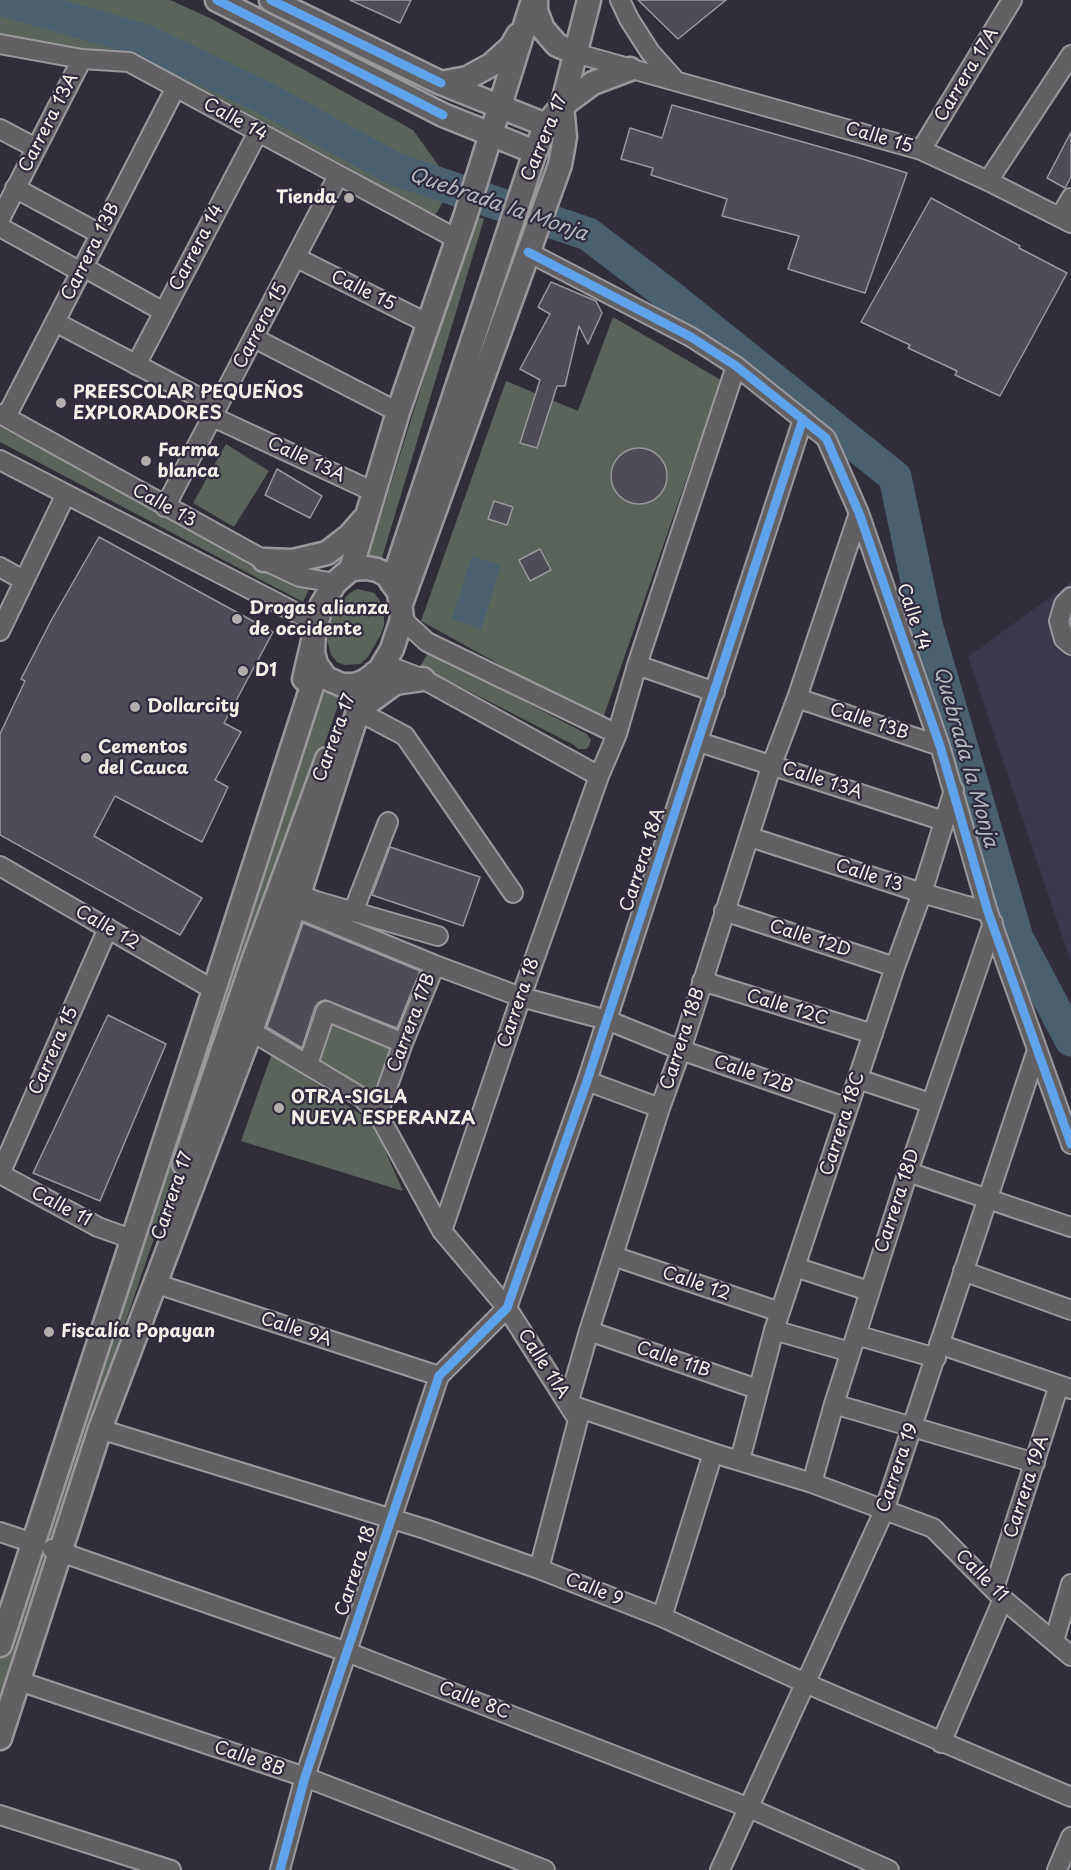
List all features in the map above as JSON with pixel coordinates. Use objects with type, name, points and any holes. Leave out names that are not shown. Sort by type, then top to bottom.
[{"type":"main road","points":[[217,0],[443,115],[535,152]]},
{"type":"main road","points":[[271,0],[441,83],[546,125]]},
{"type":"main road","points":[[380,668],[365,681],[355,685],[342,685],[326,678],[316,664],[314,632],[322,604],[343,576],[371,502],[398,412],[465,217],[535,0]]},
{"type":"main road","points":[[535,0],[536,11],[543,29],[557,45],[575,53]]},
{"type":"main road","name":"Carrera 17","points":[[392,583],[535,152],[546,125],[562,106],[589,0]]},
{"type":"main road","points":[[441,83],[467,78],[491,65],[511,46],[526,24]]},
{"type":"main road","points":[[0,1738],[19,1681],[56,1550],[154,1283],[251,1031],[261,969],[296,901],[358,711],[392,649],[401,612],[560,165],[564,148],[562,106],[593,83],[630,69]]},
{"type":"main road","points":[[443,115],[466,140],[474,155],[478,175]]},
{"type":"main road","points":[[264,560],[293,561],[327,553],[349,536],[371,502]]},
{"type":"main road","points":[[343,576],[367,568],[387,575],[399,592],[401,612]]},
{"type":"main road","name":"Carrera 17","points":[[0,1645],[210,988],[300,697],[314,632]]},
{"type":"main road","name":"Carrera 17","points":[[0,1601],[10,1535],[123,1236],[312,686],[316,664]]},
{"type":"main road","points":[[358,711],[395,683],[423,679]]},
{"type":"main road","name":"Carrera 17","points":[[0,1711],[261,969],[355,685]]},
{"type":"street","points":[[620,0],[650,52],[676,81]]},
{"type":"street","name":"Carrera 17A","points":[[921,150],[1012,0]]},
{"type":"street","name":"Calle 14","points":[[0,44],[82,59],[129,63],[457,239]]},
{"type":"street","name":"Calle 15","points":[[575,53],[921,150],[1065,220]]},
{"type":"street","points":[[988,181],[1071,55]]},
{"type":"street","name":"Carrera 13A","points":[[0,219],[9,193],[36,148],[82,59]]},
{"type":"street","name":"Carrera 13B","points":[[3,415],[55,322],[176,87]]},
{"type":"street","points":[[0,129],[36,148]]},
{"type":"street","name":"Carrera 14","points":[[136,364],[258,132]]},
{"type":"street","name":"Carrera 15","points":[[165,507],[338,176]]},
{"type":"street","points":[[9,193],[100,234]]},
{"type":"street","points":[[1065,220],[1071,198]]},
{"type":"street","points":[[0,227],[164,312]]},
{"type":"street","name":"Calle 14","points":[[530,247],[691,337],[736,366],[826,438],[859,513],[940,746],[991,918],[1070,1138]]},
{"type":"street","name":"Calle 15","points":[[297,258],[429,324]]},
{"type":"street","name":"Calle 13A","points":[[55,322],[204,400],[213,417],[371,502]]},
{"type":"street","points":[[254,338],[398,412]]},
{"type":"street","points":[[380,668],[423,679],[599,776],[617,734],[637,665],[736,366]]},
{"type":"street","name":"Calle 13","points":[[3,415],[264,560],[300,577],[343,576]]},
{"type":"street","name":"Carrera 18A","points":[[507,1308],[587,1081],[803,419]]},
{"type":"street","name":"Calle 13","points":[[0,460],[66,494],[314,632]]},
{"type":"street","points":[[0,631],[23,579],[66,494]]},
{"type":"street","name":"Carrera 18B","points":[[568,1404],[589,1331],[660,1108],[681,1050],[724,910],[859,513]]},
{"type":"street","points":[[0,567],[23,579]]},
{"type":"street","points":[[1071,597],[1064,604],[1059,621],[1064,639],[1071,645]]},
{"type":"street","points":[[401,612],[427,642],[617,734]]},
{"type":"street","points":[[637,665],[715,692]]},
{"type":"street","name":"Calle 13B","points":[[797,698],[940,746]]},
{"type":"street","points":[[358,711],[405,736],[513,893]]},
{"type":"street","name":"Calle 13A","points":[[699,742],[944,821]]},
{"type":"street","name":"Carrera 18","points":[[442,1231],[599,776]]},
{"type":"street","name":"Carrera 18C","points":[[740,1460],[774,1330],[895,967],[922,893],[954,790]]},
{"type":"street","points":[[353,912],[388,822]]},
{"type":"street","name":"Calle 13","points":[[750,837],[991,918]]},
{"type":"street","name":"Calle 12","points":[[0,866],[210,988]]},
{"type":"street","points":[[296,901],[353,912],[438,936]]},
{"type":"street","points":[[296,901],[435,965],[521,997]]},
{"type":"street","name":"Calle 12D","points":[[724,910],[895,967]]},
{"type":"street","name":"Carrera 18D","points":[[812,1483],[869,1291],[991,918]]},
{"type":"street","name":"Carrera 15","points":[[0,1174],[108,928]]},
{"type":"street","name":"Carrera 17B","points":[[378,1114],[403,1043],[435,965]]},
{"type":"street","name":"Calle 12C","points":[[702,981],[873,1034]]},
{"type":"street","name":"Calle 12B","points":[[521,997],[607,1020],[681,1050],[848,1107]]},
{"type":"street","points":[[308,1064],[326,1011],[403,1043]]},
{"type":"street","name":"Calle 11A","points":[[251,1031],[361,1096],[378,1114],[442,1231],[507,1308],[568,1404],[712,1453],[812,1483],[884,1511]]},
{"type":"street","name":"Carrera 19","points":[[720,1870],[884,1511],[1037,1050]]},
{"type":"street","points":[[858,1079],[930,1103]]},
{"type":"street","points":[[587,1081],[660,1108]]},
{"type":"street","points":[[908,1172],[1071,1227]]},
{"type":"street","name":"Calle 11","points":[[0,1174],[98,1227],[123,1236]]},
{"type":"street","name":"Calle 12","points":[[613,1256],[780,1312]]},
{"type":"street","points":[[795,1267],[869,1291]]},
{"type":"street","points":[[963,1271],[1071,1310]]},
{"type":"street","name":"Calle 9A","points":[[154,1283],[439,1376]]},
{"type":"street","name":"Carrera 18","points":[[280,1870],[305,1778],[439,1376],[507,1308]]},
{"type":"street","points":[[774,1330],[853,1343],[938,1351],[1065,1387]]},
{"type":"street","name":"Calle 11B","points":[[589,1331],[757,1389]]},
{"type":"street","name":"Carrera 19A","points":[[941,1743],[999,1594],[1035,1463],[1065,1387]]},
{"type":"street","points":[[539,1569],[578,1420],[568,1404]]},
{"type":"street","points":[[834,1404],[1035,1463]]},
{"type":"street","name":"Calle 9","points":[[100,1429],[391,1519],[539,1569],[662,1617],[941,1743],[1071,1797]]},
{"type":"street","points":[[662,1617],[712,1453]]},
{"type":"street","name":"Calle 11","points":[[884,1511],[933,1528],[999,1594],[1071,1656]]},
{"type":"street","name":"Calle 8C","points":[[56,1550],[347,1652],[747,1807],[889,1870]]},
{"type":"street","points":[[1054,1641],[1071,1584]]},
{"type":"street","name":"Calle 8B","points":[[19,1681],[305,1778],[545,1870]]},
{"type":"street","points":[[0,1815],[171,1870]]},
{"type":"street","points":[[1057,1870],[1071,1837]]},
{"type":"shaded area","points":[[0,0],[170,0],[212,19],[413,130],[446,176],[446,196],[435,216],[419,209],[351,169],[182,78],[136,56],[82,49],[0,33]]},
{"type":"shaded area","points":[[475,216],[484,219],[381,561],[368,557]]},
{"type":"shaded area","points":[[613,317],[721,380],[602,721],[421,621],[506,381],[578,411]]},
{"type":"shaded area","points":[[0,427],[309,589],[303,602],[0,442]]},
{"type":"shaded area","points":[[226,444],[269,471],[234,527],[193,503]]},
{"type":"shaded area","points":[[1071,582],[1071,962],[968,657]]},
{"type":"shaded area","points":[[357,589],[374,593],[379,599],[384,613],[384,625],[368,657],[360,664],[344,665],[337,662],[331,655],[327,639],[330,621],[339,604]]},
{"type":"shaded area","points":[[429,652],[587,734],[591,740],[589,746],[586,749],[578,749],[420,666]]},
{"type":"shaded area","points":[[317,685],[342,694],[237,994],[49,1547],[0,1702],[0,1654]]},
{"type":"shaded area","points":[[330,1021],[394,1047],[375,1099],[317,1060]]},
{"type":"shaded area","points":[[272,1053],[373,1123],[403,1191],[241,1141]]},
{"type":"water","points":[[472,556],[501,566],[481,629],[452,619]]},
{"type":"building","points":[[350,0],[411,0],[400,23]]},
{"type":"building","points":[[638,0],[726,0],[678,39]]},
{"type":"building","points":[[672,105],[907,173],[865,293],[788,269],[799,236],[722,216],[727,199],[651,175],[653,168],[621,159],[630,128],[662,138]]},
{"type":"building","points":[[1071,132],[1071,177],[1065,188],[1047,178]]},
{"type":"building","points":[[931,198],[1067,273],[1000,396],[955,375],[957,371],[908,348],[910,345],[861,322]]},
{"type":"building","points":[[551,282],[596,301],[602,313],[588,344],[579,326],[565,386],[557,386],[537,448],[520,443],[540,380],[520,369],[550,314],[538,307]]},
{"type":"building","points":[[639,448],[650,450],[659,456],[665,465],[667,476],[665,487],[659,496],[650,502],[639,504],[628,502],[619,496],[613,487],[611,476],[613,465],[619,456],[628,450]]},
{"type":"building","points":[[277,469],[322,496],[310,518],[265,495]]},
{"type":"building","points":[[494,501],[513,507],[507,525],[488,519]]},
{"type":"building","points":[[99,537],[273,632],[224,723],[241,732],[215,780],[228,787],[202,842],[115,796],[94,836],[202,898],[180,935],[0,835],[0,734],[25,681],[21,679]]},
{"type":"building","points":[[540,549],[551,570],[530,581],[519,560]]},
{"type":"building","points":[[390,847],[480,877],[463,926],[372,895]]},
{"type":"building","points":[[303,923],[420,971],[397,1028],[325,1000],[319,1002],[315,1007],[302,1048],[267,1027]]},
{"type":"building","points":[[108,1015],[166,1044],[100,1201],[33,1173]]},
{"type":"waterway","name":"Quebrada la Monja","points":[[4,0],[143,40],[265,98],[395,169],[588,234],[676,301],[895,477],[926,624],[1017,938],[1071,1040]]},
{"type":"cycle path","points":[[217,0],[443,115]]},
{"type":"cycle path","points":[[271,0],[441,83]]},
{"type":"cycle path","points":[[528,252],[691,337],[736,366],[826,438],[859,513],[940,746],[988,912],[1071,1144]]},
{"type":"cycle path","points":[[280,1870],[305,1777],[439,1376],[507,1308],[587,1081],[803,419]]},
{"type":"place","name":"Tienda","points":[[349,198]]},
{"type":"place","name":"PREESCOLAR PEQUEÑOS EXPLORADORES","points":[[61,403]]},
{"type":"place","name":"Farma blanca","points":[[146,461]]},
{"type":"place","name":"Drogas alianza de occidente","points":[[237,619]]},
{"type":"place","name":"D1","points":[[243,671]]},
{"type":"place","name":"Dollarcity","points":[[135,707]]},
{"type":"place","name":"Cementos del Cauca","points":[[86,758]]},
{"type":"place","name":"OTRA-SIGLA NUEVA ESPERANZA","points":[[279,1108]]},
{"type":"place","name":"Fiscalía Popayan","points":[[49,1332]]}]
